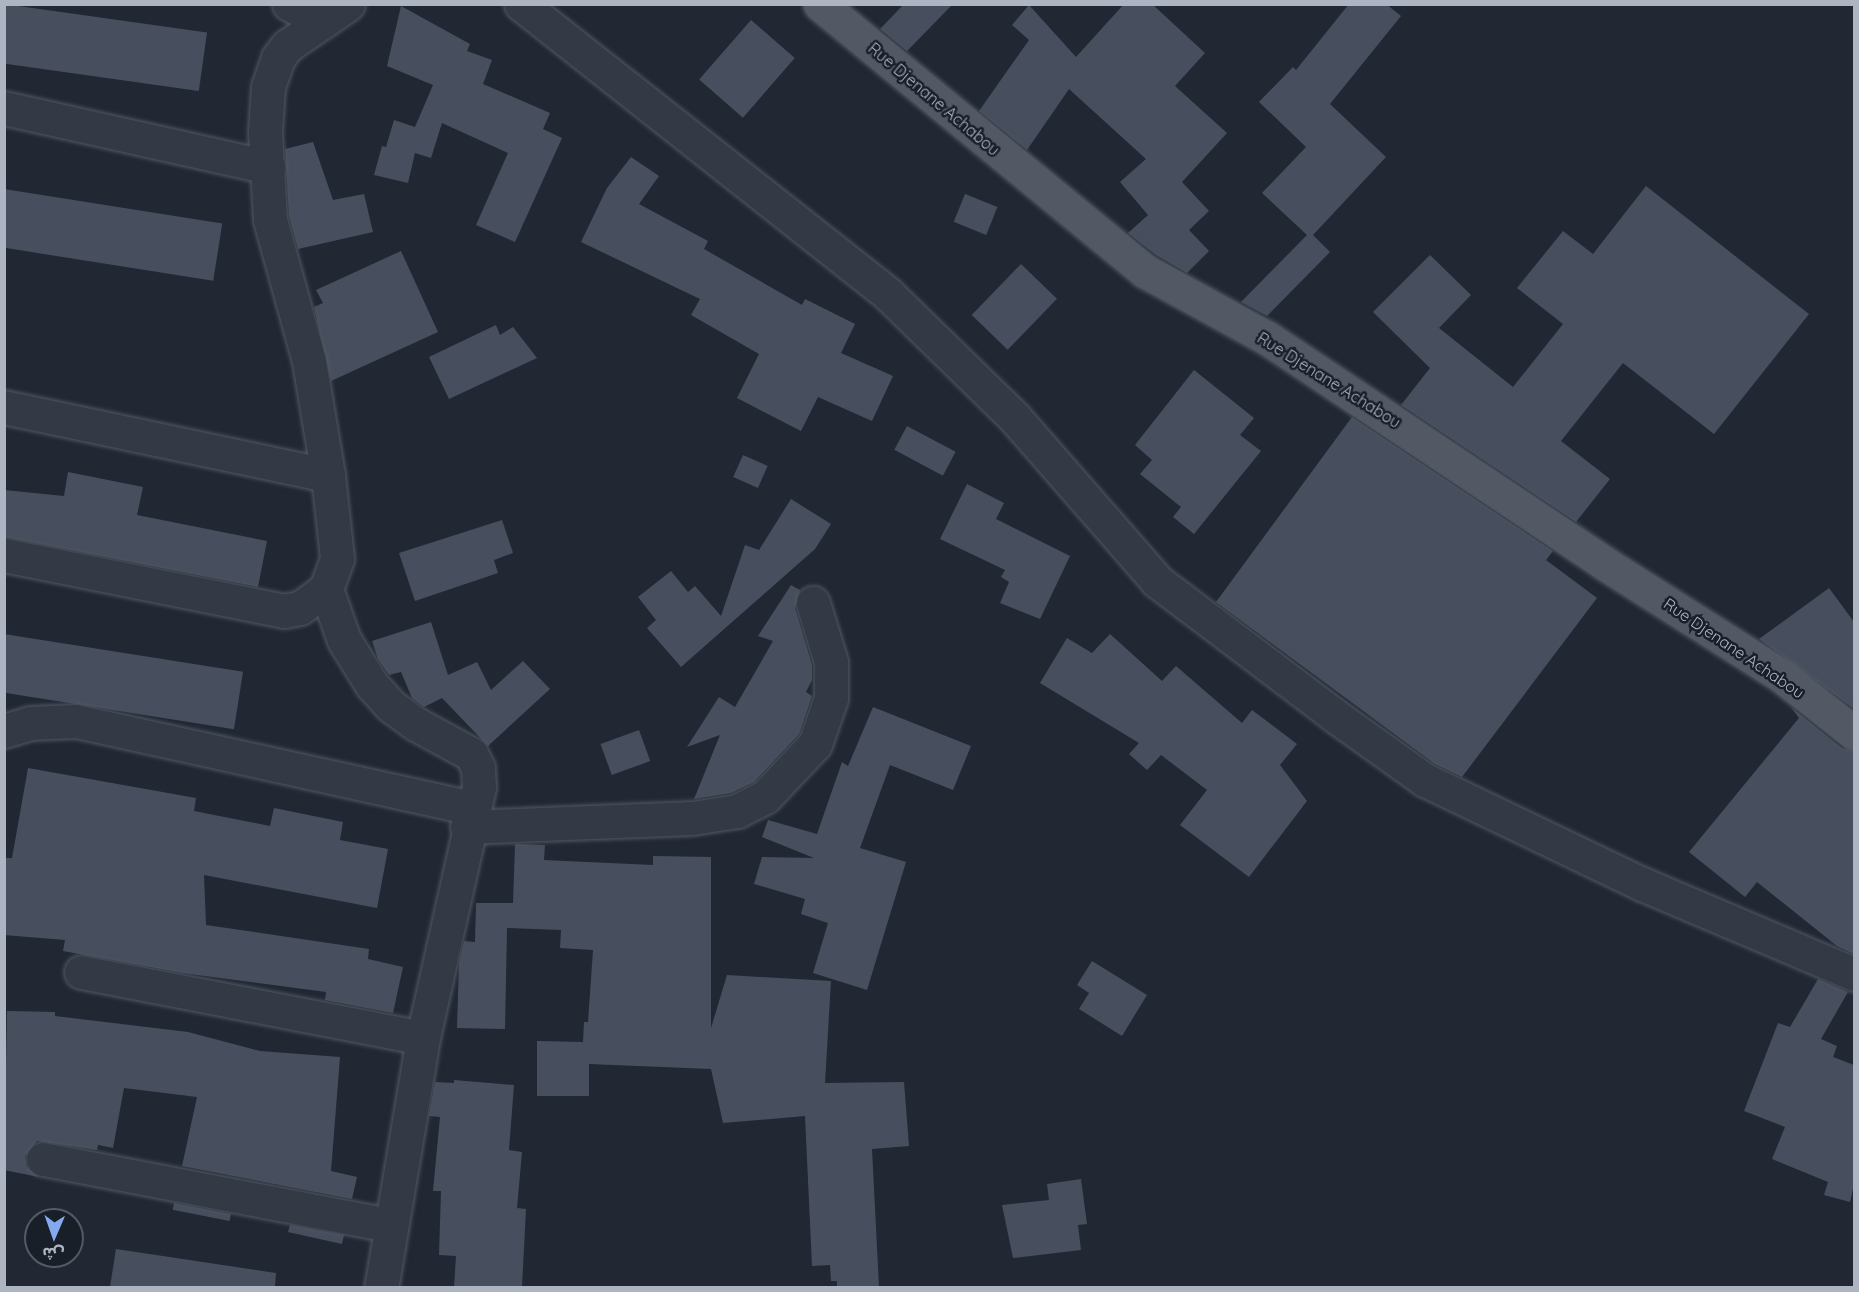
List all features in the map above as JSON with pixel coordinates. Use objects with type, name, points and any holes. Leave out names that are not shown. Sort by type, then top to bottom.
[{"type":"main road","name":"Rue Djenane Achabou","points":[[820,4],[1145,271],[1267,338],[1604,563],[1782,676],[1854,733]]},
{"type":"street","points":[[289,4],[336,13]]},
{"type":"street","points":[[521,4],[591,64],[792,215],[888,294],[1015,418],[1157,581],[1338,718],[1425,780],[1642,884],[1854,974]]},
{"type":"street","points":[[4,555],[284,611],[300,608],[326,589],[337,558],[328,475],[309,361],[270,219],[268,87],[278,58],[287,46],[336,13]]},
{"type":"street","points":[[4,108],[268,167]]},
{"type":"street","points":[[4,407],[328,475]]},
{"type":"street","points":[[326,589],[344,640],[391,706],[471,754],[478,768],[479,787],[470,817],[423,1038],[381,1287]]},
{"type":"street","points":[[4,731],[30,723],[76,721],[470,817],[692,818],[737,811],[765,797],[815,744],[831,698],[831,662],[813,603]]},
{"type":"street","points":[[81,972],[423,1038]]},
{"type":"street","points":[[43,1159],[390,1225]]},
{"type":"building","points":[[4,4],[207,33],[199,91],[4,64]]},
{"type":"building","points":[[904,4],[953,4],[907,51],[880,29]]},
{"type":"building","points":[[1124,4],[1152,4],[1205,53],[1175,86],[1227,133],[1182,182],[1209,211],[1189,230],[1209,251],[1187,273],[1156,255],[1128,233],[1148,215],[1120,182],[1146,159],[1069,89],[1027,150],[979,111],[1029,40],[1012,25],[1029,5],[1076,57]]},
{"type":"building","points":[[1349,4],[1386,4],[1401,16],[1330,104],[1386,157],[1313,235],[1330,252],[1267,316],[1241,302],[1307,235],[1262,193],[1306,147],[1259,102],[1293,67],[1296,70]]},
{"type":"building","points":[[401,6],[470,44],[467,51],[492,60],[483,84],[550,113],[543,129],[562,138],[515,242],[476,225],[508,153],[442,123],[431,158],[415,153],[408,183],[374,175],[382,146],[386,147],[394,120],[415,127],[433,85],[387,66]]},
{"type":"building","points":[[751,20],[795,58],[743,118],[699,80]]},
{"type":"building","points":[[313,142],[333,200],[364,194],[373,232],[298,249],[289,216],[285,149]]},
{"type":"building","points":[[631,157],[659,176],[639,204],[708,241],[704,249],[802,305],[805,299],[855,324],[841,353],[893,376],[872,421],[818,397],[801,431],[737,398],[759,354],[691,315],[700,299],[581,242],[607,188]]},
{"type":"building","points":[[1646,186],[1809,314],[1714,434],[1623,363],[1561,441],[1610,479],[1576,522],[1401,405],[1430,368],[1373,312],[1430,255],[1471,295],[1439,328],[1513,387],[1563,324],[1517,288],[1563,231],[1593,254]]},
{"type":"building","points":[[4,189],[222,224],[213,281],[4,248]]},
{"type":"building","points":[[965,194],[997,207],[986,235],[954,222]]},
{"type":"building","points":[[401,251],[438,332],[331,381],[314,307],[323,303],[316,290]]},
{"type":"building","points":[[1021,264],[1057,299],[1008,350],[972,315]]},
{"type":"building","points":[[496,325],[500,335],[513,327],[537,358],[449,399],[429,357]]},
{"type":"building","points":[[1194,370],[1254,418],[1240,435],[1261,451],[1194,534],[1173,517],[1181,507],[1140,474],[1152,460],[1135,445]]},
{"type":"building","points":[[1352,417],[1553,551],[1546,560],[1597,598],[1462,777],[1435,764],[1216,602]]},
{"type":"building","points":[[907,426],[956,452],[943,476],[894,450]]},
{"type":"building","points":[[743,455],[768,466],[758,488],[733,477]]},
{"type":"building","points":[[68,472],[143,487],[137,515],[267,541],[258,587],[4,537],[4,490],[64,496]]},
{"type":"building","points":[[967,484],[1004,503],[996,519],[1070,556],[1040,619],[1000,603],[1009,582],[1001,577],[1005,570],[940,539]]},
{"type":"building","points":[[791,499],[831,524],[815,549],[681,667],[647,628],[656,620],[638,597],[671,571],[688,592],[695,586],[721,616],[745,545],[759,550]]},
{"type":"building","points":[[502,520],[513,553],[494,560],[498,573],[415,601],[399,553]]},
{"type":"building","points":[[791,585],[800,590],[795,608],[812,665],[812,680],[806,692],[812,696],[799,734],[754,782],[731,793],[694,799],[720,735],[687,747],[719,697],[735,707],[773,641],[758,636]]},
{"type":"building","points":[[1829,588],[1854,622],[1854,709],[1759,639]]},
{"type":"building","points":[[431,622],[448,675],[477,662],[491,690],[523,661],[550,689],[488,746],[442,698],[424,707],[412,698],[401,672],[389,675],[378,659],[372,641]]},
{"type":"building","points":[[4,634],[243,672],[234,729],[4,693]]},
{"type":"building","points":[[1110,634],[1162,681],[1176,666],[1242,723],[1252,710],[1297,744],[1280,765],[1307,801],[1249,877],[1180,825],[1207,790],[1161,755],[1147,770],[1129,754],[1139,743],[1040,683],[1067,638],[1092,653]]},
{"type":"building","points":[[873,707],[971,746],[953,790],[890,765],[860,848],[906,862],[867,990],[813,973],[828,923],[801,914],[805,899],[754,884],[762,857],[814,858],[762,837],[768,820],[817,834],[842,762],[848,766]]},
{"type":"building","points":[[1791,707],[1842,748],[1854,751],[1854,954],[1837,946],[1757,882],[1745,897],[1689,852],[1799,718]]},
{"type":"building","points":[[639,730],[650,761],[612,775],[600,744]]},
{"type":"building","points":[[28,768],[196,798],[194,811],[270,826],[274,808],[343,822],[340,840],[388,849],[377,908],[204,875],[206,925],[369,949],[368,959],[403,967],[393,1013],[325,1000],[326,992],[183,973],[63,951],[65,940],[4,935],[4,858],[12,858]]},
{"type":"building","points":[[515,844],[545,845],[544,860],[653,865],[653,856],[711,857],[711,1028],[727,975],[831,981],[825,1083],[904,1082],[909,1146],[872,1149],[879,1287],[837,1287],[837,1281],[831,1281],[830,1265],[812,1266],[805,1116],[723,1123],[711,1069],[589,1064],[589,1096],[537,1096],[537,1041],[583,1042],[584,1022],[588,1022],[593,950],[560,948],[561,930],[507,928],[505,1029],[457,1028],[459,964],[464,941],[475,942],[476,903],[513,903]]},
{"type":"building","points":[[1092,961],[1147,995],[1122,1036],[1079,1009],[1089,993],[1077,985]]},
{"type":"building","points":[[1818,979],[1848,992],[1821,1039],[1837,1046],[1833,1057],[1854,1065],[1854,1184],[1850,1202],[1824,1195],[1828,1182],[1772,1159],[1785,1127],[1744,1111],[1778,1023],[1790,1027]]},
{"type":"building","points":[[7,1011],[55,1012],[55,1016],[188,1032],[260,1051],[340,1057],[331,1171],[357,1177],[352,1199],[182,1166],[197,1097],[124,1088],[113,1148],[98,1145],[97,1150],[37,1141],[25,1156],[26,1166],[39,1177],[4,1170]]},
{"type":"building","points":[[454,1080],[514,1085],[509,1150],[522,1152],[517,1208],[526,1209],[522,1287],[454,1287],[456,1256],[439,1255],[441,1191],[433,1191],[440,1117],[429,1116],[435,1082],[454,1083]]},
{"type":"building","points":[[1081,1179],[1087,1224],[1078,1225],[1081,1250],[1013,1258],[1002,1205],[1049,1200],[1047,1184]]},
{"type":"building","points":[[174,1203],[231,1214],[230,1221],[173,1210]]},
{"type":"building","points":[[290,1225],[344,1235],[342,1244],[288,1232]]},
{"type":"building","points":[[116,1249],[276,1273],[275,1287],[110,1287]]}]
